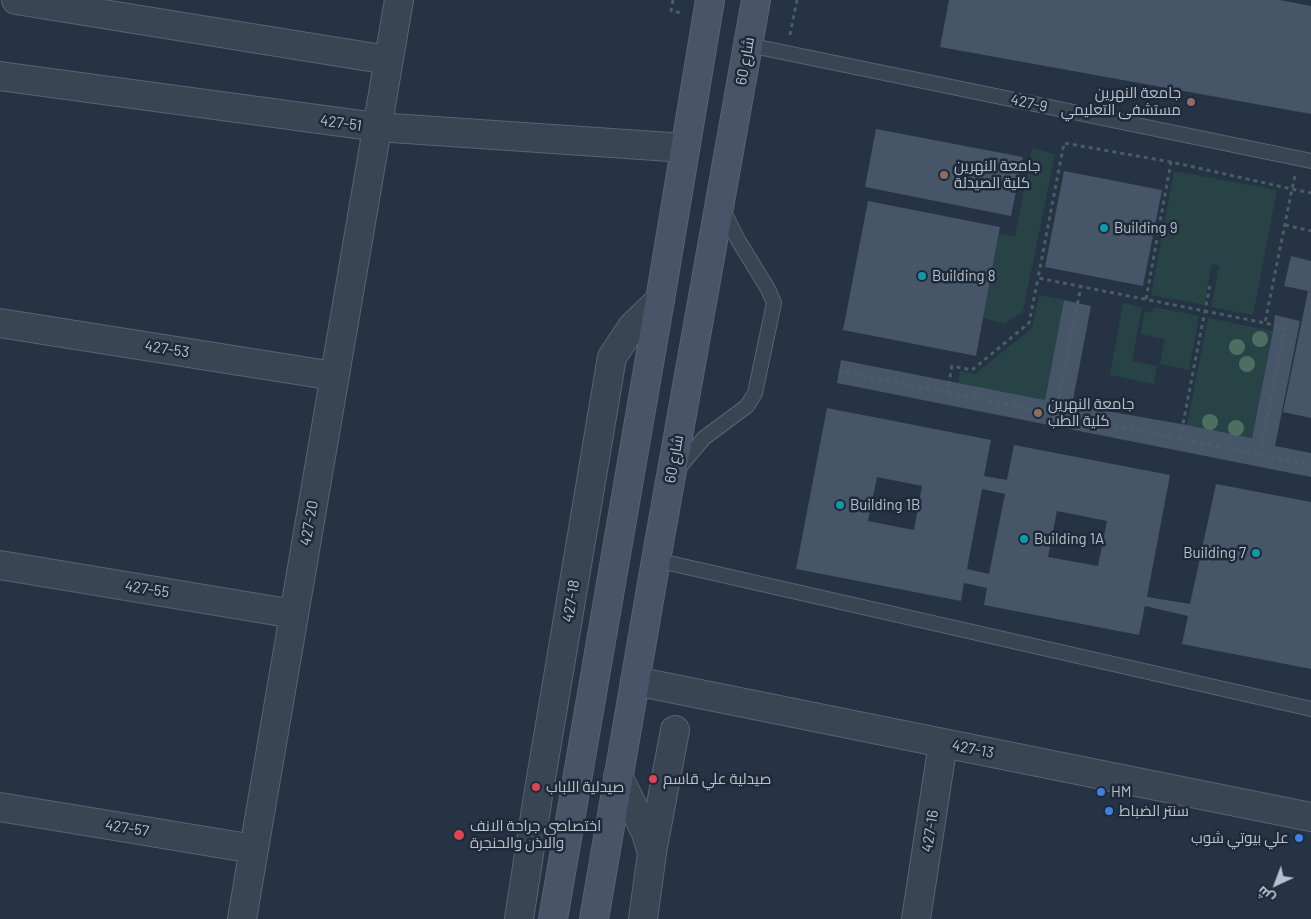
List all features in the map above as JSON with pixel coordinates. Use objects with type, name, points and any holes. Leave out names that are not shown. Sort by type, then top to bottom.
[{"type":"street","points":[[16,0],[388,60]]},
{"type":"street","name":"427-20","points":[[242,919],[398,0]]},
{"type":"street","points":[[553,919],[710,0]]},
{"type":"street","name":"شارع 60","points":[[594,919],[670,479],[756,0]]},
{"type":"street","name":"427-51","points":[[0,76],[377,127],[685,148]]},
{"type":"street","name":"427-18","points":[[519,919],[612,357],[632,328],[660,300]]},
{"type":"street","name":"427-53","points":[[0,323],[334,376]]},
{"type":"street","name":"427-55","points":[[0,565],[294,614]]},
{"type":"street","name":"427-13","points":[[635,681],[1311,817]]},
{"type":"street","points":[[643,919],[652,853],[675,730]]},
{"type":"street","name":"427-16","points":[[916,919],[943,743]]},
{"type":"street","points":[[618,776],[646,833],[652,853]]},
{"type":"street","name":"427-57","points":[[0,807],[254,849]]},
{"type":"lane","name":"427-9","points":[[748,45],[1305,160]]},
{"type":"lane","points":[[670,479],[704,438],[747,406],[755,393],[774,303],[768,288],[738,240],[719,202]]},
{"type":"lane","points":[[656,560],[1311,709]]},
{"type":"path","points":[[671,11],[673,0]]},
{"type":"path","points":[[789,38],[797,0]]},
{"type":"path","points":[[947,393],[952,366],[972,370],[1029,323],[1064,143],[1171,162],[1311,193]]},
{"type":"path","points":[[1265,323],[1292,189],[1305,160]]},
{"type":"path","points":[[1146,299],[1171,162]]},
{"type":"path","points":[[1285,225],[1311,231]]},
{"type":"path","points":[[1038,278],[1285,328],[1260,455]]},
{"type":"path","points":[[1180,439],[1210,285]]},
{"type":"path","points":[[1056,414],[1081,286]]},
{"type":"path","points":[[839,371],[1311,465]]},
{"type":"green space","points":[[1032,148],[1055,154],[1023,311],[1005,324],[983,318],[999,234],[1015,236]]},
{"type":"green space","points":[[1174,171],[1277,190],[1253,315],[1211,307],[1219,266],[1212,264],[1204,305],[1151,295]]},
{"type":"green space","points":[[1039,295],[1064,300],[1045,400],[958,383],[960,371],[975,374],[1032,328]]},
{"type":"green space","points":[[1123,303],[1142,307],[1132,361],[1157,366],[1154,384],[1110,375]]},
{"type":"green space","points":[[1154,307],[1199,316],[1189,370],[1160,364],[1165,339],[1140,334],[1145,311],[1152,312]]},
{"type":"green space","points":[[1208,318],[1273,331],[1252,438],[1187,425]]},
{"type":"building","name":"جامعة النهرين مستشفى التعليمي","points":[[949,0],[1280,0],[1311,6],[1311,114],[940,47]]},
{"type":"building","points":[[876,129],[1023,157],[1011,216],[865,187]]},
{"type":"building","name":"Building 9","points":[[1064,171],[1162,190],[1143,286],[1045,267]]},
{"type":"building","name":"Building 8","points":[[868,201],[1000,227],[976,356],[843,330]]},
{"type":"building","points":[[1291,256],[1311,261],[1311,418],[1283,412],[1308,291],[1284,286]]},
{"type":"building","points":[[1064,300],[1091,306],[1072,405],[1252,438],[1275,315],[1300,321],[1275,446],[1311,453],[1311,477],[837,383],[841,360],[1045,400]]},
{"type":"building","points":[[827,408],[991,440],[984,476],[1007,480],[1014,445],[1170,475],[1147,597],[1190,604],[1216,484],[1311,502],[1311,669],[1182,644],[1188,616],[1145,606],[1139,635],[984,605],[987,588],[964,583],[961,601],[796,569]],"holes":[[[877,477],[922,486],[914,530],[868,521]],[[982,489],[1005,494],[989,574],[967,569]],[[1057,511],[1107,521],[1098,566],[1048,557]]]},
{"type":"place","name":"جامعة النهرين مستشفى التعليمي","points":[[1191,102]]},
{"type":"place","name":"جامعة النهرين كلية الصيدلة","points":[[944,175]]},
{"type":"place","name":"Building 9","points":[[1104,228]]},
{"type":"place","name":"Building 8","points":[[922,276]]},
{"type":"place","name":"جامعة النهرين كلية الطب","points":[[1038,413]]},
{"type":"place","name":"Building 1B","points":[[840,505]]},
{"type":"place","name":"Building 1A","points":[[1024,539]]},
{"type":"place","name":"Building 7","points":[[1256,553]]},
{"type":"place","name":"صيدلية علي قاسم","points":[[653,779]]},
{"type":"place","name":"صيدلية اللباب","points":[[536,787]]},
{"type":"place","name":"HM","points":[[1101,792]]},
{"type":"place","name":"سنتر الضباط","points":[[1109,811]]},
{"type":"place","name":"اختصاصي جراحة الانف والاذن والحنجرة","points":[[459,835]]},
{"type":"place","name":"علي بيوتي شوب","points":[[1299,838]]}]
